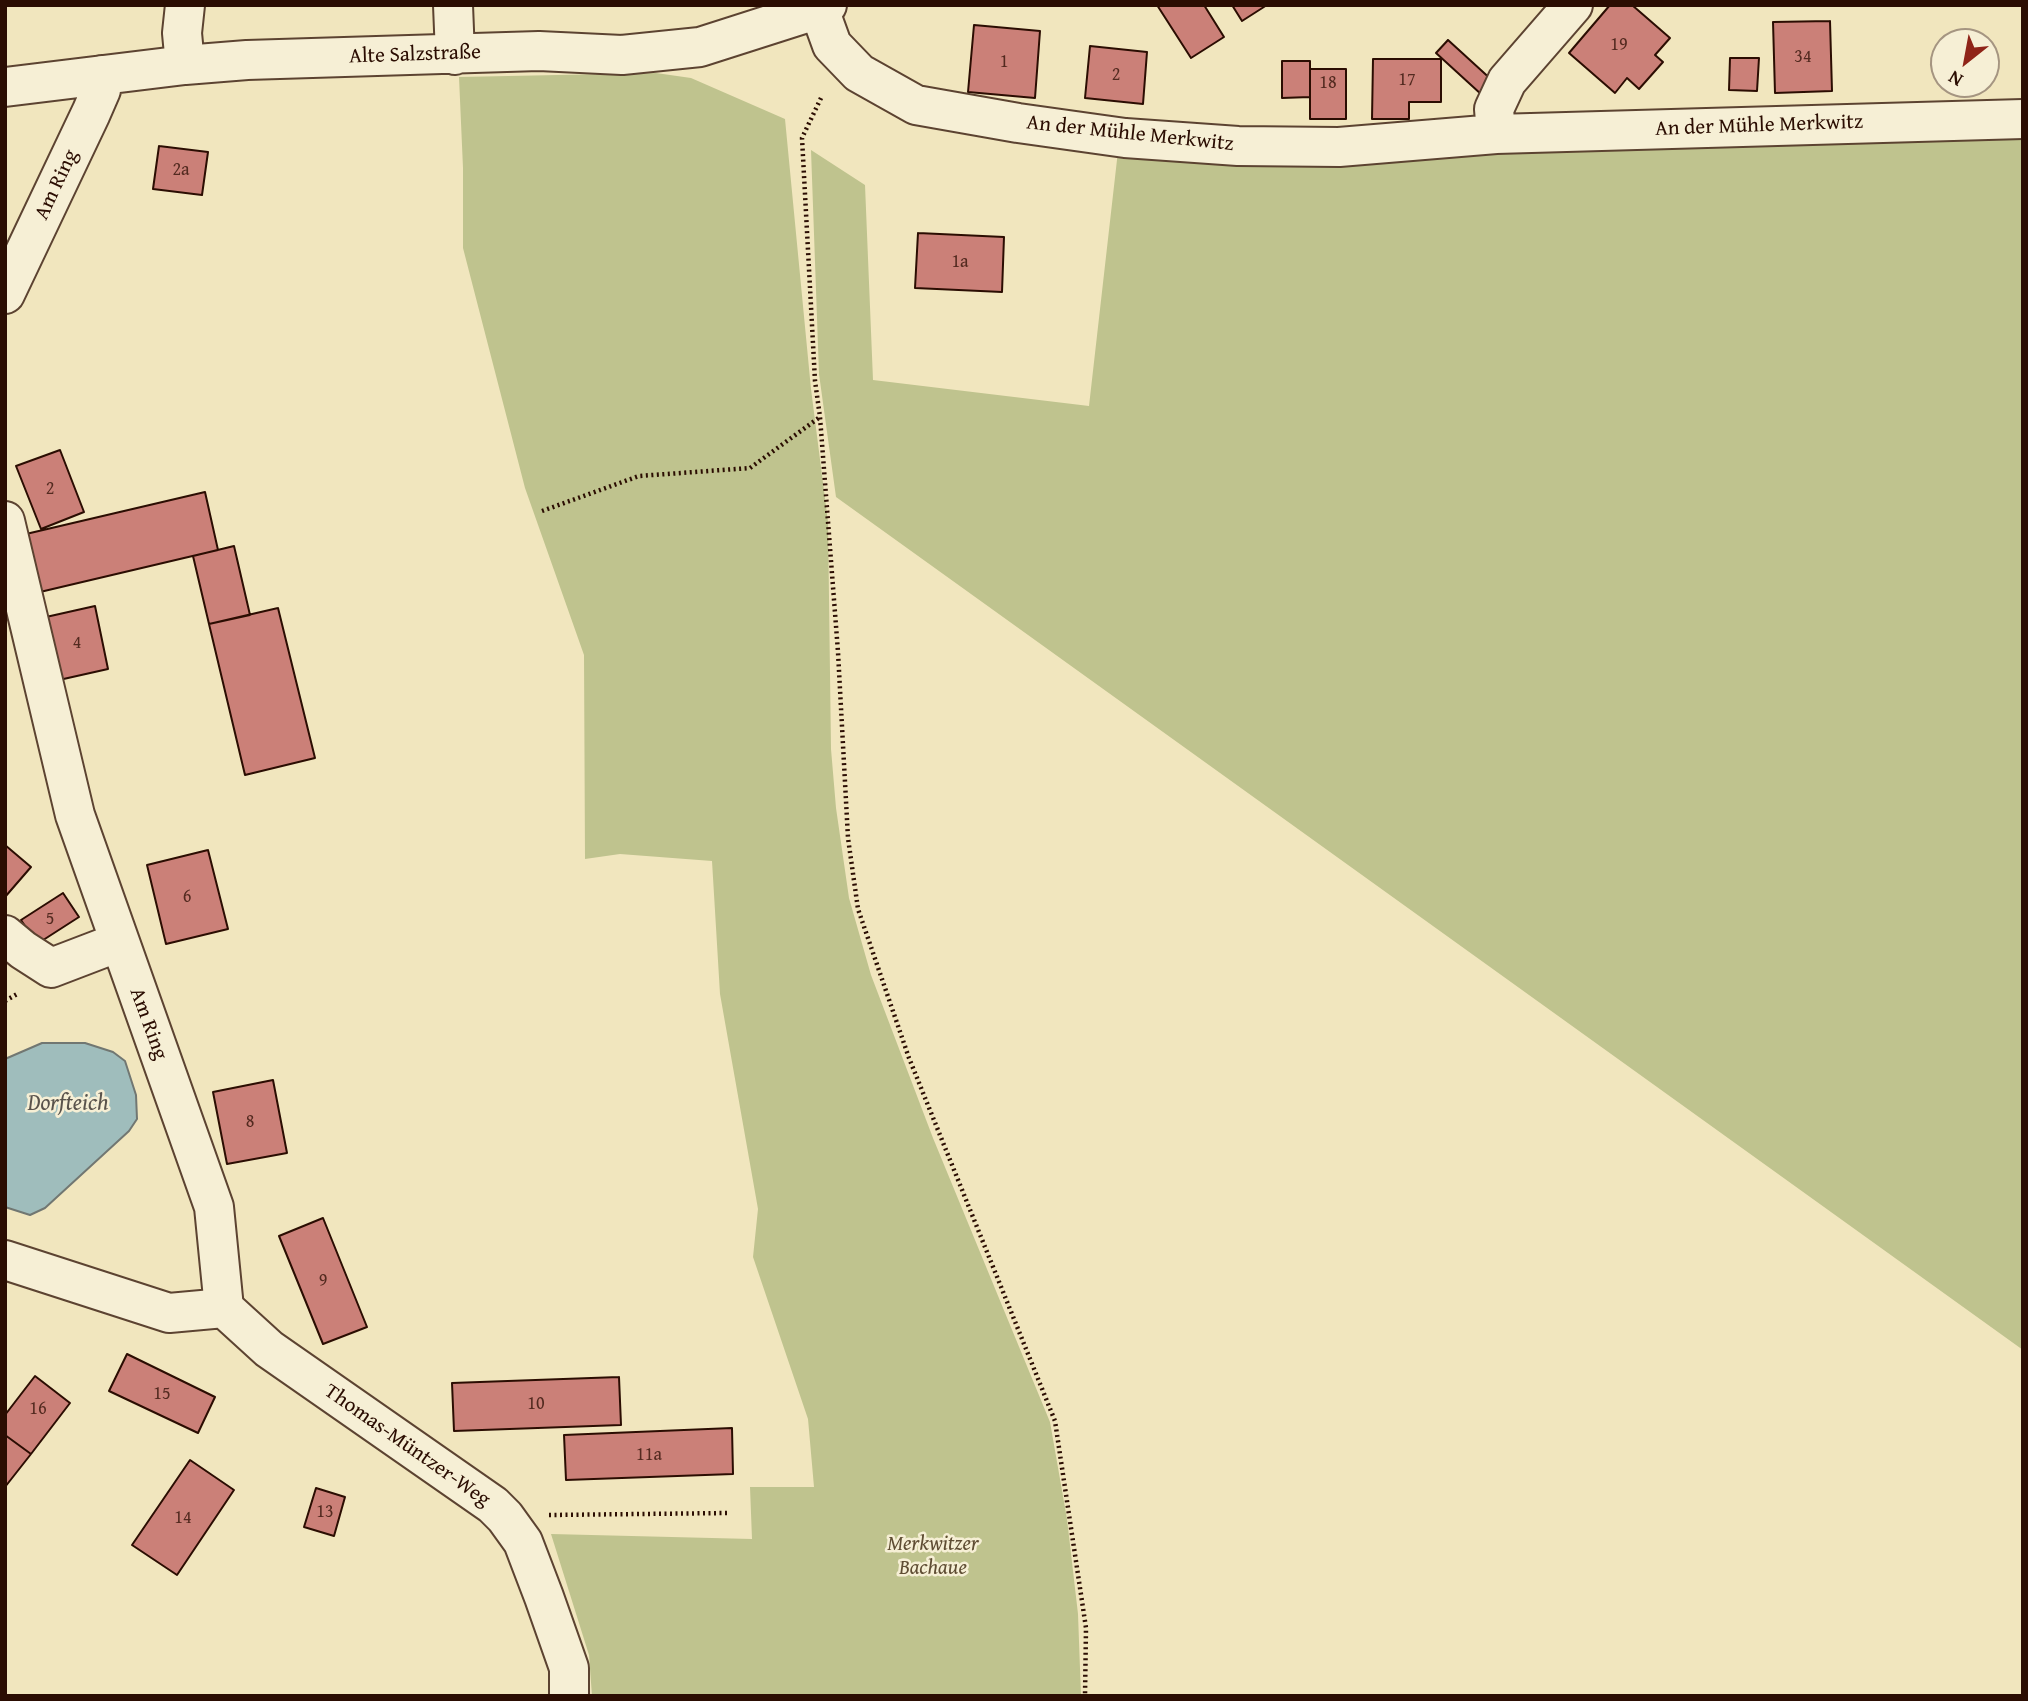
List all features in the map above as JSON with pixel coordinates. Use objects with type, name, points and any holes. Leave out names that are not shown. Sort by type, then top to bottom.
[{"type":"street","points":[[185,5],[182,33],[185,65]]},
{"type":"street","points":[[453,5],[455,55]]},
{"type":"street","points":[[1496,134],[1494,109],[1507,81],[1573,5]]},
{"type":"street","name":"Alte Salzstraße","points":[[5,88],[185,65],[247,60],[539,51],[622,55],[700,47],[823,7]]},
{"type":"street","name":"An der Mühle Merkwitz","points":[[823,7],[832,45],[859,73],[916,105],[1125,138],[1238,146],[1339,147],[1496,134],[2023,119]]},
{"type":"street","name":"Am Ring","points":[[5,294],[91,113],[101,90],[103,75]]},
{"type":"street","name":"Am Ring","points":[[8,543],[75,815],[214,1207],[224,1308]]},
{"type":"street","points":[[5,935],[51,968],[119,942]]},
{"type":"street","points":[[5,1260],[170,1313],[224,1308]]},
{"type":"street","name":"Thomas-Müntzer-Weg","points":[[224,1308],[269,1349],[493,1505],[505,1517],[523,1542],[569,1668],[569,1696]]},
{"type":"path","points":[[821,97],[802,138],[815,381],[838,652],[848,838],[858,909],[909,1058],[1055,1421],[1086,1628],[1085,1696]]},
{"type":"path","points":[[542,510],[639,476],[750,468],[820,417]]},
{"type":"path","points":[[493,1505],[554,1516],[730,1513]]},
{"type":"green space","name":"Merkwitzer Bachaue","points":[[656,73],[691,78],[785,119],[811,389],[828,522],[831,749],[836,808],[849,898],[871,975],[933,1138],[1050,1422],[1067,1519],[1078,1614],[1081,1696],[592,1696],[589,1655],[551,1534],[752,1539],[750,1487],[814,1487],[808,1419],[753,1257],[758,1209],[720,994],[712,861],[620,854],[585,859],[584,655],[525,488],[463,248],[459,77]]},
{"type":"green space","points":[[2023,133],[2023,1350],[836,497],[819,374],[811,150],[865,185],[873,380],[1089,406],[1118,151]]},
{"type":"water","name":"Dorfteich","points":[[42,1043],[85,1043],[113,1052],[125,1061],[136,1095],[137,1119],[129,1131],[45,1208],[30,1215],[5,1207],[5,1059]]},
{"type":"building","points":[[1157,5],[1204,5],[1224,37],[1191,58]]},
{"type":"building","points":[[1232,5],[1267,5],[1242,21]]},
{"type":"building","points":[[1610,5],[1632,5],[1670,38],[1655,55],[1663,62],[1639,89],[1627,78],[1615,93],[1569,53]]},
{"type":"building","points":[[1830,21],[1832,91],[1775,93],[1773,22]]},
{"type":"building","points":[[974,25],[1040,31],[1035,98],[968,92]]},
{"type":"building","points":[[1448,40],[1494,82],[1482,95],[1436,53]]},
{"type":"building","points":[[1090,46],[1147,52],[1143,104],[1085,98]]},
{"type":"building","points":[[1730,58],[1759,58],[1757,91],[1729,90]]},
{"type":"building","points":[[1373,59],[1441,59],[1441,102],[1409,102],[1409,119],[1372,119]]},
{"type":"building","points":[[1282,61],[1310,61],[1310,97],[1282,98]]},
{"type":"building","points":[[1310,69],[1346,69],[1346,119],[1310,119]]},
{"type":"building","points":[[159,146],[208,152],[202,195],[153,189]]},
{"type":"building","points":[[918,233],[1004,237],[1002,292],[915,288]]},
{"type":"building","points":[[60,450],[84,512],[41,529],[16,466]]},
{"type":"building","points":[[205,492],[218,550],[40,592],[26,534]]},
{"type":"building","points":[[234,546],[250,615],[209,624],[193,556]]},
{"type":"building","points":[[95,606],[108,669],[59,680],[46,617]]},
{"type":"building","points":[[278,608],[315,758],[245,775],[209,624]]},
{"type":"building","points":[[5,845],[31,867],[5,897]]},
{"type":"building","points":[[208,850],[228,929],[166,944],[147,865]]},
{"type":"building","points":[[63,893],[79,917],[37,944],[21,920]]},
{"type":"building","points":[[273,1080],[287,1153],[227,1164],[213,1092]]},
{"type":"building","points":[[323,1218],[367,1327],[323,1344],[279,1236]]},
{"type":"building","points":[[127,1354],[215,1397],[198,1433],[109,1391]]},
{"type":"building","points":[[35,1376],[70,1403],[31,1454],[5,1435],[5,1415]]},
{"type":"building","points":[[619,1377],[621,1425],[454,1431],[452,1383]]},
{"type":"building","points":[[732,1428],[733,1474],[566,1480],[564,1435]]},
{"type":"building","points":[[5,1435],[31,1454],[5,1487]]},
{"type":"building","points":[[190,1460],[234,1490],[177,1575],[132,1545]]},
{"type":"building","points":[[316,1488],[345,1497],[334,1536],[304,1527]]}]
